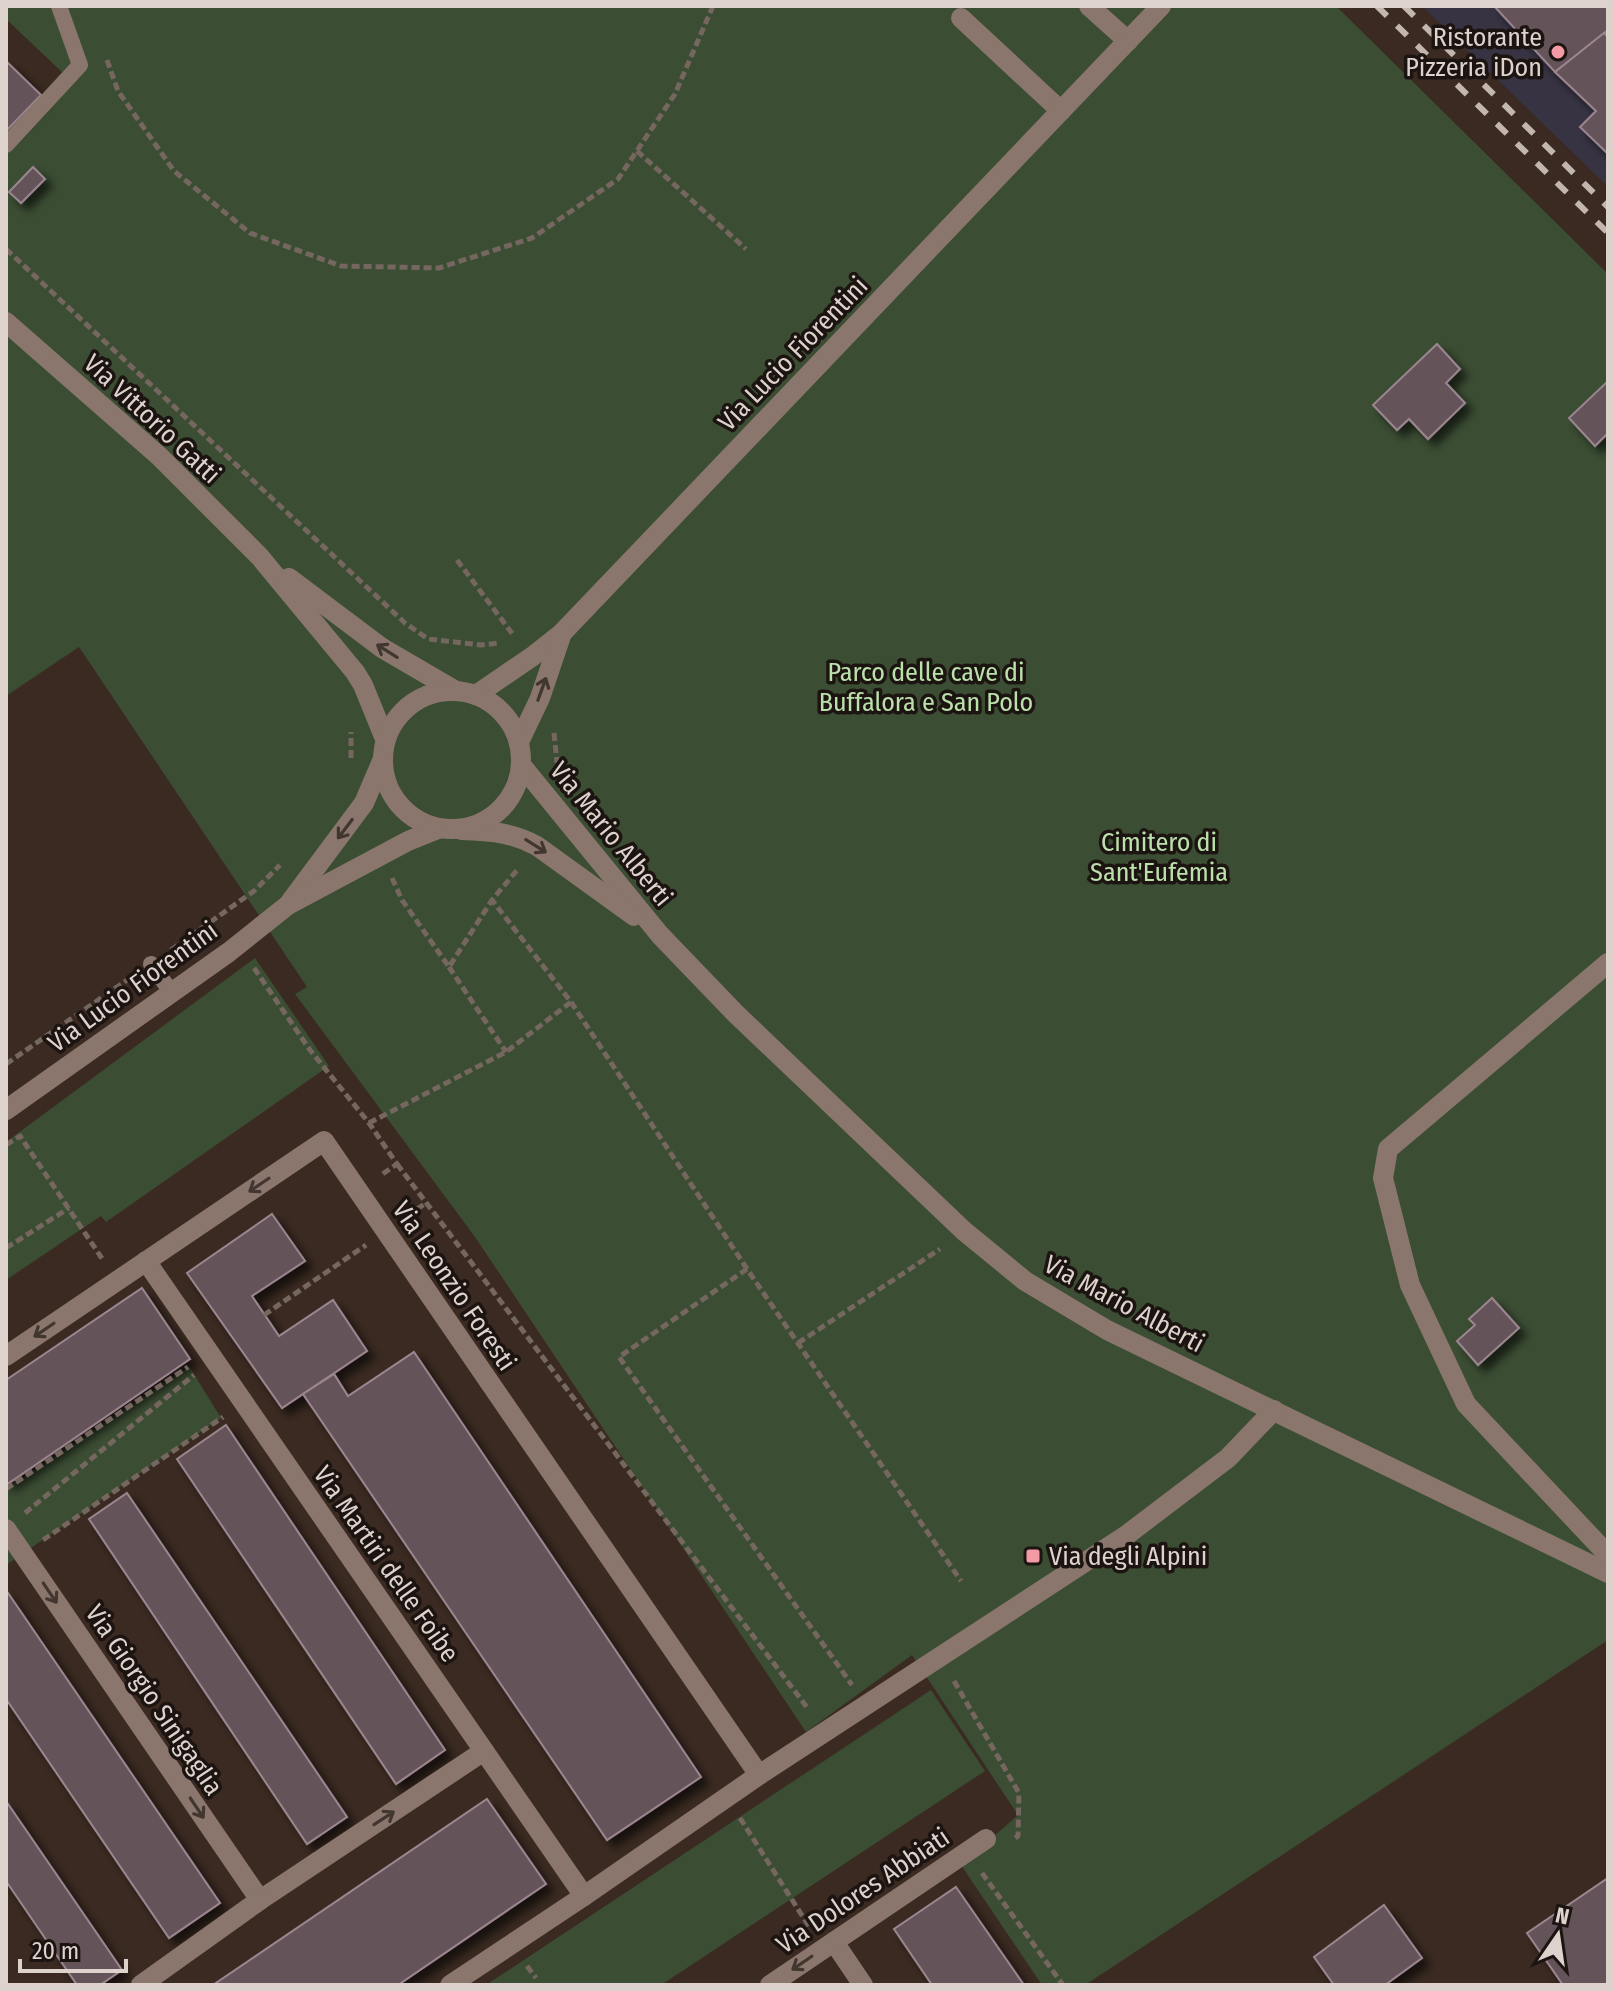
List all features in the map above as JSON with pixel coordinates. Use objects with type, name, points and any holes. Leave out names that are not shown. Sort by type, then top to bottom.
[{"type":"street","points":[[1089,6],[1128,41]]},
{"type":"street","name":"Via Lucio Fiorentini","points":[[476,695],[562,633],[1161,6]]},
{"type":"street","points":[[961,18],[1061,111]]},
{"type":"street","name":"Via Vittorio Gatti","points":[[6,322],[159,456],[260,557],[355,672],[385,739]]},
{"type":"street","name":"Via Vittorio Gatti","points":[[260,557],[382,648],[454,690]]},
{"type":"street","name":"Via Lucio Fiorentini","points":[[519,742],[540,698],[562,633]]},
{"type":"street","points":[[454,690],[476,695],[495,705],[510,722],[519,742],[522,766],[516,789],[503,808],[484,823],[461,830],[438,829],[416,820],[398,805],[386,784],[382,761],[385,739],[395,719],[411,704],[431,694],[454,690]]},
{"type":"street","name":"Via Lucio Fiorentini","points":[[288,905],[364,803],[382,761]]},
{"type":"street","name":"Via Mario Alberti","points":[[522,766],[660,935],[735,1013],[964,1231],[1025,1281],[1107,1330],[1608,1573]]},
{"type":"street","name":"Via Lucio Fiorentini","points":[[6,1110],[172,993],[288,905],[408,841],[438,829]]},
{"type":"street","name":"Via Mario Alberti","points":[[461,830],[501,832],[521,837],[660,935]]},
{"type":"street","points":[[1608,963],[1388,1149],[1383,1178],[1410,1285],[1466,1404],[1608,1555]]},
{"type":"street","name":"Via Leonzio Foresti","points":[[6,1356],[324,1141],[759,1775]]},
{"type":"street","name":"Via Martiri delle Foibe","points":[[146,1261],[584,1896]]},
{"type":"street","points":[[450,1985],[759,1775],[1128,1534],[1228,1458],[1274,1410]]},
{"type":"street","name":"Via Giorgio Sinigaglia","points":[[6,1529],[260,1900]]},
{"type":"street","points":[[141,1985],[260,1900],[484,1751]]},
{"type":"street","name":"Via Dolores Abbiati","points":[[770,1985],[986,1839]]},
{"type":"street","points":[[829,1945],[863,1985]]},
{"type":"lane","points":[[6,145],[80,65],[59,6]]},
{"type":"lane","points":[[151,964],[172,993]]},
{"type":"path","points":[[106,56],[118,91],[174,171],[250,233],[341,266],[439,268],[532,238],[618,179],[675,94],[713,6]]},
{"type":"path","points":[[637,151],[746,249]]},
{"type":"path","points":[[6,249],[405,623],[428,639],[452,643],[495,644],[515,637],[457,560]]},
{"type":"path","points":[[554,729],[557,768]]},
{"type":"path","points":[[351,730],[351,762]]},
{"type":"path","points":[[449,967],[492,900],[518,869]]},
{"type":"path","points":[[402,900],[506,1052]]},
{"type":"path","points":[[492,900],[571,1002],[747,1269],[961,1581]]},
{"type":"path","points":[[238,944],[310,1050],[369,1123],[814,1717]]},
{"type":"path","points":[[369,1123],[506,1052],[571,1002]]},
{"type":"path","points":[[6,1145],[20,1136],[117,1281]]},
{"type":"path","points":[[358,1191],[397,1164]]},
{"type":"path","points":[[6,1248],[69,1208]]},
{"type":"path","points":[[264,1315],[385,1231]]},
{"type":"path","points":[[798,1343],[940,1249]]},
{"type":"path","points":[[747,1269],[619,1357],[855,1689]]},
{"type":"path","points":[[6,1489],[212,1356]]},
{"type":"path","points":[[6,1529],[212,1356]]},
{"type":"path","points":[[23,1553],[244,1403]]},
{"type":"path","points":[[727,1797],[829,1945]]},
{"type":"shaded area","points":[[1422,6],[1608,6],[1608,187]]},
{"type":"green space","name":"Parco delle cave di Buffalora e San Polo","points":[[6,6],[1336,6],[1608,274],[1608,1640],[1085,1985],[1042,1985],[961,1865],[1018,1815],[912,1655],[806,1732],[475,1237],[295,994],[307,987],[79,647],[6,696],[6,132],[64,74],[6,19]]},
{"type":"green space","points":[[255,958],[329,1066],[106,1222],[101,1216],[6,1280],[6,1142]]},
{"type":"green space","points":[[189,1366],[221,1418],[6,1565],[6,1489]]},
{"type":"green space","points":[[931,1690],[985,1771],[661,1985],[486,1985]]},
{"type":"building","name":"Ristorante Pizzeria iDon","points":[[1494,6],[1608,6],[1608,30],[1555,72]]},
{"type":"building","points":[[1604,33],[1608,37],[1608,154],[1580,127],[1596,111],[1555,72]]},
{"type":"building","points":[[6,61],[41,95],[6,131]]},
{"type":"building","points":[[33,167],[45,179],[21,203],[9,192]]},
{"type":"building","points":[[1437,344],[1460,369],[1446,383],[1465,403],[1428,439],[1409,419],[1397,430],[1373,405]]},
{"type":"building","points":[[1608,381],[1608,433],[1595,446],[1569,418]]},
{"type":"building","points":[[272,1214],[305,1261],[252,1296],[279,1336],[333,1300],[367,1351],[282,1408],[187,1273]]},
{"type":"building","points":[[142,1288],[190,1359],[6,1485],[6,1380]]},
{"type":"building","points":[[1492,1298],[1519,1328],[1478,1365],[1457,1341],[1475,1325],[1469,1319]]},
{"type":"building","points":[[414,1352],[701,1777],[607,1840],[303,1394],[334,1374],[348,1396]]},
{"type":"building","points":[[226,1425],[445,1750],[396,1784],[177,1459]]},
{"type":"building","points":[[127,1493],[347,1817],[307,1844],[89,1519]]},
{"type":"building","points":[[6,1590],[220,1903],[169,1938],[6,1699]]},
{"type":"building","points":[[487,1799],[546,1884],[398,1985],[213,1985]]},
{"type":"building","points":[[6,1801],[122,1970],[100,1985],[77,1985],[6,1881]]},
{"type":"building","points":[[1608,1878],[1608,1985],[1563,1985],[1527,1933]]},
{"type":"building","points":[[956,1887],[1024,1985],[932,1985],[894,1929]]},
{"type":"building","points":[[1384,1905],[1422,1958],[1385,1985],[1334,1985],[1314,1957]]},
{"type":"railway","points":[[1377,6],[1608,233]]},
{"type":"railway","points":[[1404,6],[1608,207]]},
{"type":"place","name":"Ristorante Pizzeria iDon","points":[[1558,52]]},
{"type":"place","name":"Via degli Alpini","points":[[1033,1556]]},
{"type":"park label","name":"Cimitero di Sant'Eufemia","points":[[1159,857]]}]
